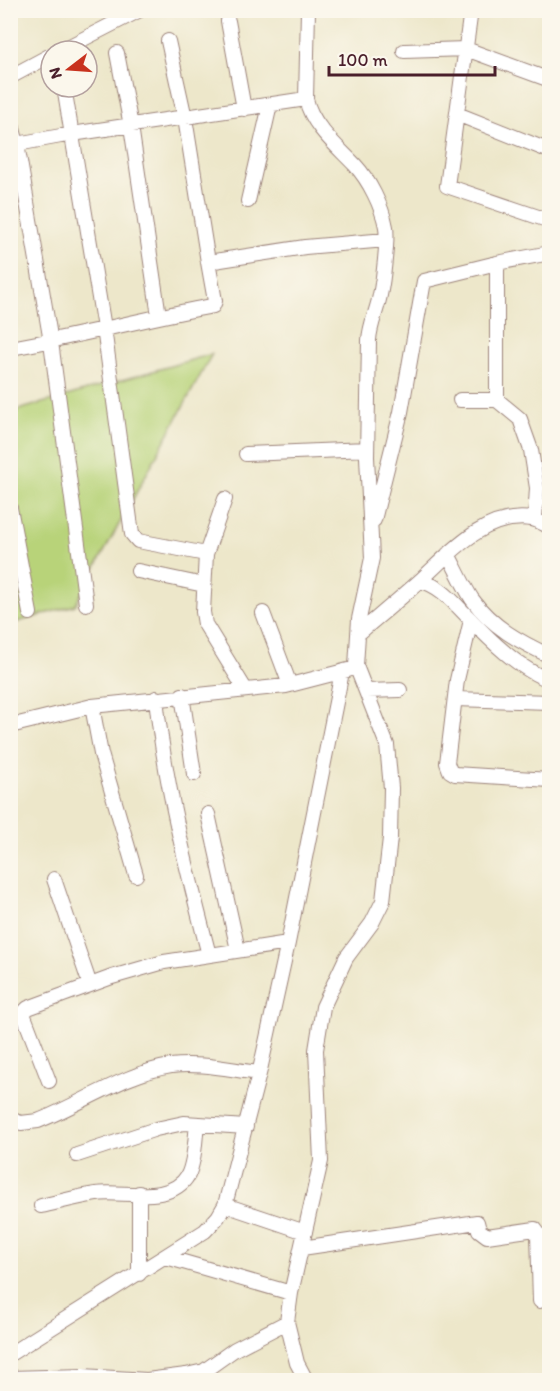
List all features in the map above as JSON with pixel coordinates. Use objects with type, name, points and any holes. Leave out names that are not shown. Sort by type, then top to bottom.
[{"type":"street","points":[[83,39],[140,10]]},
{"type":"street","points":[[306,1380],[297,1363],[287,1322],[291,1293],[321,1161],[316,1050],[323,1007],[346,958],[372,923],[383,902],[390,838],[391,788],[387,745],[356,666],[358,634],[372,558],[367,449],[369,340],[370,326],[380,296],[386,229],[382,212],[371,189],[357,167],[313,118],[306,99],[308,10]]},
{"type":"street","points":[[471,10],[447,186],[549,221]]},
{"type":"street","points":[[228,21],[244,109]]},
{"type":"street","points":[[10,348],[51,342],[159,315],[213,306],[215,301],[185,118],[168,41]]},
{"type":"street","points":[[404,51],[466,49],[549,81]]},
{"type":"street","points":[[117,53],[131,126],[159,315]]},
{"type":"street","points":[[10,77],[39,62]]},
{"type":"street","points":[[65,99],[104,328],[132,534],[138,541],[206,554]]},
{"type":"street","points":[[17,144],[306,99]]},
{"type":"street","points":[[248,201],[270,105]]},
{"type":"street","points":[[457,114],[549,151]]},
{"type":"street","points":[[10,117],[17,144],[51,342],[86,604]]},
{"type":"street","points":[[208,262],[305,247],[386,240]]},
{"type":"street","points":[[371,535],[401,412],[424,281],[549,253]]},
{"type":"street","points":[[497,263],[497,400]]},
{"type":"street","points":[[460,400],[497,400],[520,419],[531,450],[537,488],[535,519]]},
{"type":"street","points":[[246,454],[367,449]]},
{"type":"street","points":[[225,499],[206,554],[203,612],[205,624],[245,690]]},
{"type":"street","points":[[10,508],[30,613]]},
{"type":"street","points":[[358,634],[421,581],[464,540],[499,522],[515,518],[535,519],[549,526]]},
{"type":"street","points":[[448,554],[472,598],[488,619],[515,639],[549,656]]},
{"type":"street","points":[[138,571],[204,585]]},
{"type":"street","points":[[421,581],[444,592],[518,663],[549,680]]},
{"type":"street","points":[[263,613],[290,685]]},
{"type":"street","points":[[471,620],[457,680],[447,764],[450,771],[455,774],[549,780]]},
{"type":"street","points":[[10,726],[92,706],[290,685],[342,672],[356,666]]},
{"type":"street","points":[[10,1354],[205,1232],[225,1205],[259,1073],[288,943],[342,672]]},
{"type":"street","points":[[366,691],[400,690]]},
{"type":"street","points":[[182,695],[194,774]]},
{"type":"street","points":[[156,698],[168,784],[209,955]]},
{"type":"street","points":[[455,699],[549,702]]},
{"type":"street","points":[[92,706],[101,754],[136,875]]},
{"type":"street","points":[[208,814],[238,951]]},
{"type":"street","points":[[54,879],[90,985]]},
{"type":"street","points":[[49,1081],[24,1012],[28,1008],[90,985],[164,962],[288,943]]},
{"type":"street","points":[[10,1119],[21,1124],[38,1121],[147,1072],[171,1066],[194,1065],[259,1073]]},
{"type":"street","points":[[77,1155],[156,1129],[184,1123],[246,1126]]},
{"type":"street","points":[[41,1206],[98,1194],[168,1191],[177,1187],[188,1175],[197,1124]]},
{"type":"street","points":[[138,1193],[139,1274]]},
{"type":"street","points":[[225,1205],[305,1232]]},
{"type":"street","points":[[302,1248],[477,1222],[479,1230],[487,1236],[535,1228],[538,1233],[540,1301]]},
{"type":"street","points":[[166,1257],[291,1293]]},
{"type":"street","points":[[10,1378],[83,1376],[147,1380],[195,1377],[235,1349],[287,1322]]},
{"type":"green space","points":[[212,354],[75,605],[11,624],[11,412]]}]
